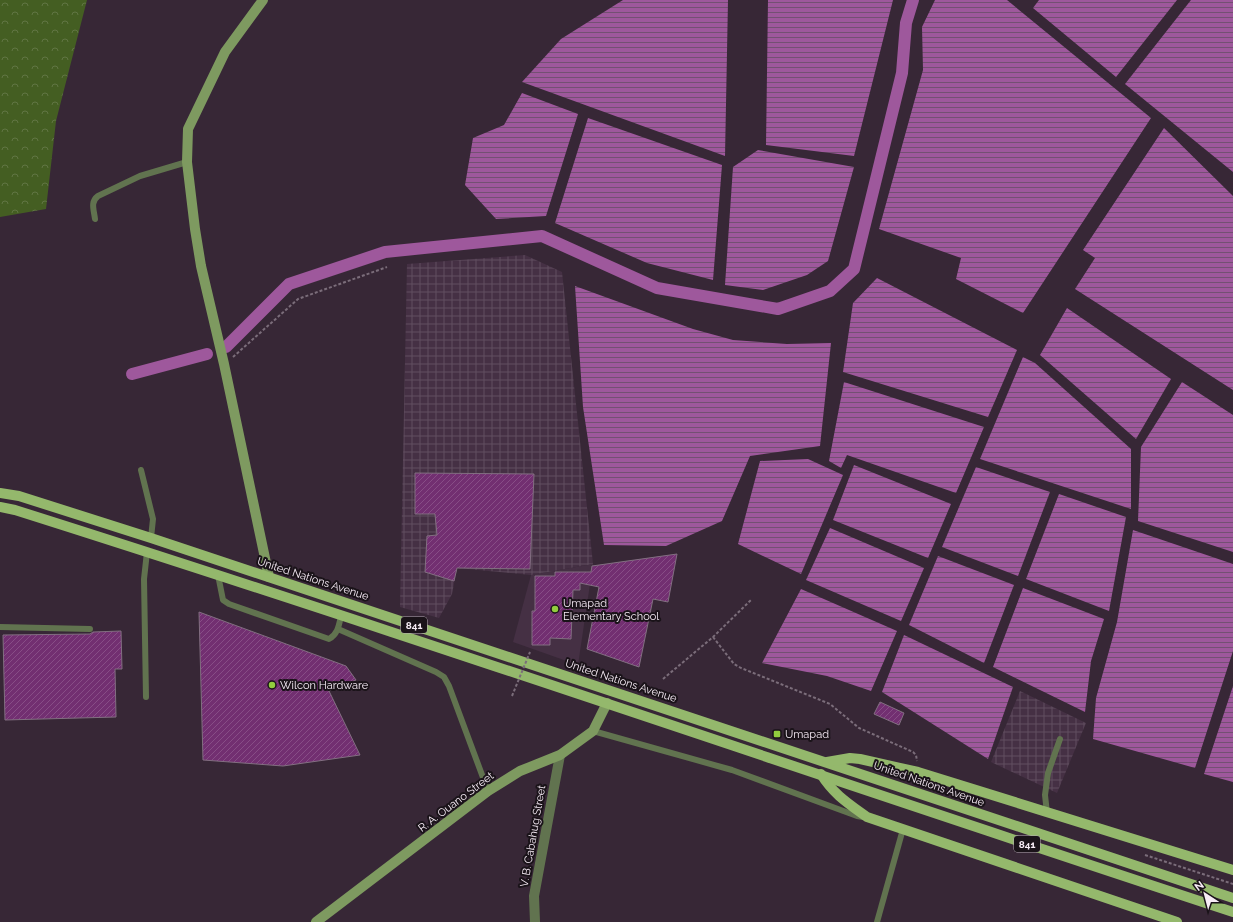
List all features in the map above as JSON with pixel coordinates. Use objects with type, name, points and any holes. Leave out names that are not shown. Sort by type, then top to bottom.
[{"type":"main road","name":"United Nations Avenue","points":[[0,493],[19,496],[151,538],[1233,898]]},
{"type":"main road","name":"841","points":[[0,507],[15,510],[218,575],[1233,912]]},
{"type":"main road","points":[[827,762],[850,758],[860,759],[918,772],[1233,870]]},
{"type":"main road","points":[[821,774],[835,793],[867,817],[1177,922]]},
{"type":"street","points":[[263,0],[225,52],[188,129],[187,162],[194,229],[269,577]]},
{"type":"street","name":"R. A. Ouano Street","points":[[316,922],[488,791],[520,771],[560,755],[593,731],[607,703]]},
{"type":"street","name":"V. B. Cabahug Street","points":[[535,922],[534,896],[560,755]]},
{"type":"lane","points":[[95,219],[92,202],[98,196],[140,176],[187,162]]},
{"type":"lane","points":[[141,470],[153,519],[151,538]]},
{"type":"lane","points":[[146,697],[144,579],[147,552]]},
{"type":"lane","points":[[218,575],[223,600],[229,604],[330,639],[334,636],[338,629],[341,616]]},
{"type":"lane","points":[[0,628],[90,630]]},
{"type":"lane","points":[[338,629],[436,672],[444,677],[449,686],[488,791]]},
{"type":"lane","points":[[593,731],[732,770],[857,816],[867,817]]},
{"type":"lane","points":[[1047,813],[1045,795],[1048,773],[1060,739]]},
{"type":"lane","points":[[877,922],[903,829]]},
{"type":"path","points":[[224,364],[298,299],[387,267]]},
{"type":"path","points":[[663,679],[713,637],[752,599]]},
{"type":"path","points":[[713,637],[734,664],[830,704],[859,728],[913,752],[916,754],[918,772]]},
{"type":"path","points":[[512,696],[530,652]]},
{"type":"shaded area","points":[[623,0],[728,0],[725,156],[522,82],[561,39]]},
{"type":"shaded area","points":[[768,0],[893,0],[854,156],[766,145]]},
{"type":"shaded area","points":[[935,0],[1007,0],[1151,118],[1023,313],[956,279],[961,258],[879,229],[923,70],[922,27]]},
{"type":"shaded area","points":[[1039,0],[1177,0],[1116,77],[1033,8]]},
{"type":"shaded area","points":[[1191,0],[1233,0],[1233,172],[1125,84]]},
{"type":"shaded area","points":[[522,93],[578,114],[546,216],[496,219],[465,185],[473,138],[504,125]]},
{"type":"shaded area","points":[[588,118],[722,165],[713,280],[647,263],[555,223]]},
{"type":"shaded area","points":[[1164,128],[1233,196],[1233,390],[1075,289],[1095,258],[1083,250]]},
{"type":"shaded area","points":[[758,150],[854,167],[828,261],[807,275],[763,290],[725,285],[733,167]]},
{"type":"shaded area","points":[[525,255],[562,272],[593,564],[531,575],[457,568],[452,594],[439,618],[400,607],[407,264]]},
{"type":"shaded area","points":[[877,278],[1017,350],[988,417],[843,372],[853,303]]},
{"type":"shaded area","points":[[575,286],[693,329],[733,340],[787,344],[831,343],[820,446],[750,456],[722,521],[666,546],[604,545],[583,407]]},
{"type":"shaded area","points":[[1067,308],[1171,379],[1136,439],[1040,355]]},
{"type":"shaded area","points":[[1023,357],[1035,363],[1131,449],[1131,509],[980,459]]},
{"type":"shaded area","points":[[844,382],[984,427],[956,493],[847,455],[841,468],[829,461]]},
{"type":"shaded area","points":[[1182,382],[1233,415],[1233,552],[1138,521],[1141,447]]},
{"type":"shaded area","points":[[808,459],[843,475],[801,574],[738,544],[760,461]]},
{"type":"shaded area","points":[[854,465],[951,504],[928,558],[833,520]]},
{"type":"shaded area","points":[[976,467],[1050,492],[1018,576],[942,547]]},
{"type":"shaded area","points":[[1059,494],[1126,517],[1109,611],[1026,579]]},
{"type":"shaded area","points":[[830,528],[924,568],[901,621],[806,580]]},
{"type":"shaded area","points":[[1133,530],[1233,564],[1233,651],[1195,768],[1093,739],[1096,698],[1117,622]]},
{"type":"shaded area","points":[[938,556],[1014,585],[984,663],[909,625]]},
{"type":"shaded area","name":"Umapad Elementary School","points":[[593,564],[578,665],[513,642],[531,575]]},
{"type":"shaded area","points":[[1023,588],[1104,619],[1091,661],[1085,712],[993,667]]},
{"type":"shaded area","points":[[801,589],[897,631],[871,691],[827,676],[762,663]]},
{"type":"shaded area","points":[[904,635],[1013,687],[988,759],[882,692]]},
{"type":"shaded area","points":[[1233,686],[1233,782],[1204,774]]},
{"type":"shaded area","points":[[1020,691],[1086,723],[1057,793],[991,762]]},
{"type":"green space","points":[[0,0],[87,0],[56,121],[46,209],[0,217]]},
{"type":"building","points":[[415,473],[534,474],[530,569],[457,568],[454,581],[425,572],[427,536],[437,535],[435,514],[415,514]]},
{"type":"building","points":[[677,554],[668,602],[653,599],[639,667],[587,649],[599,587],[580,583],[580,590],[573,590],[571,639],[550,638],[550,645],[532,645],[532,611],[535,611],[535,576],[555,576],[555,572],[591,572],[592,566]]},
{"type":"building","name":"Wilcon Hardware","points":[[199,612],[346,666],[356,680],[329,691],[360,755],[283,766],[203,760]]},
{"type":"building","points":[[121,631],[122,669],[115,669],[116,717],[5,720],[3,635],[90,634],[93,632]]},
{"type":"building","points":[[880,702],[904,713],[899,725],[874,714]]},
{"type":"waterway","points":[[226,347],[289,284],[385,252],[542,236],[657,288],[778,309],[830,291],[854,269],[902,73],[906,23],[913,0]]},
{"type":"waterway","points":[[132,374],[207,354]]},
{"type":"place","name":"Umapad Elementary School","points":[[555,609]]},
{"type":"place","name":"Wilcon Hardware","points":[[272,685]]},
{"type":"place","name":"Umapad","points":[[777,734]]}]
